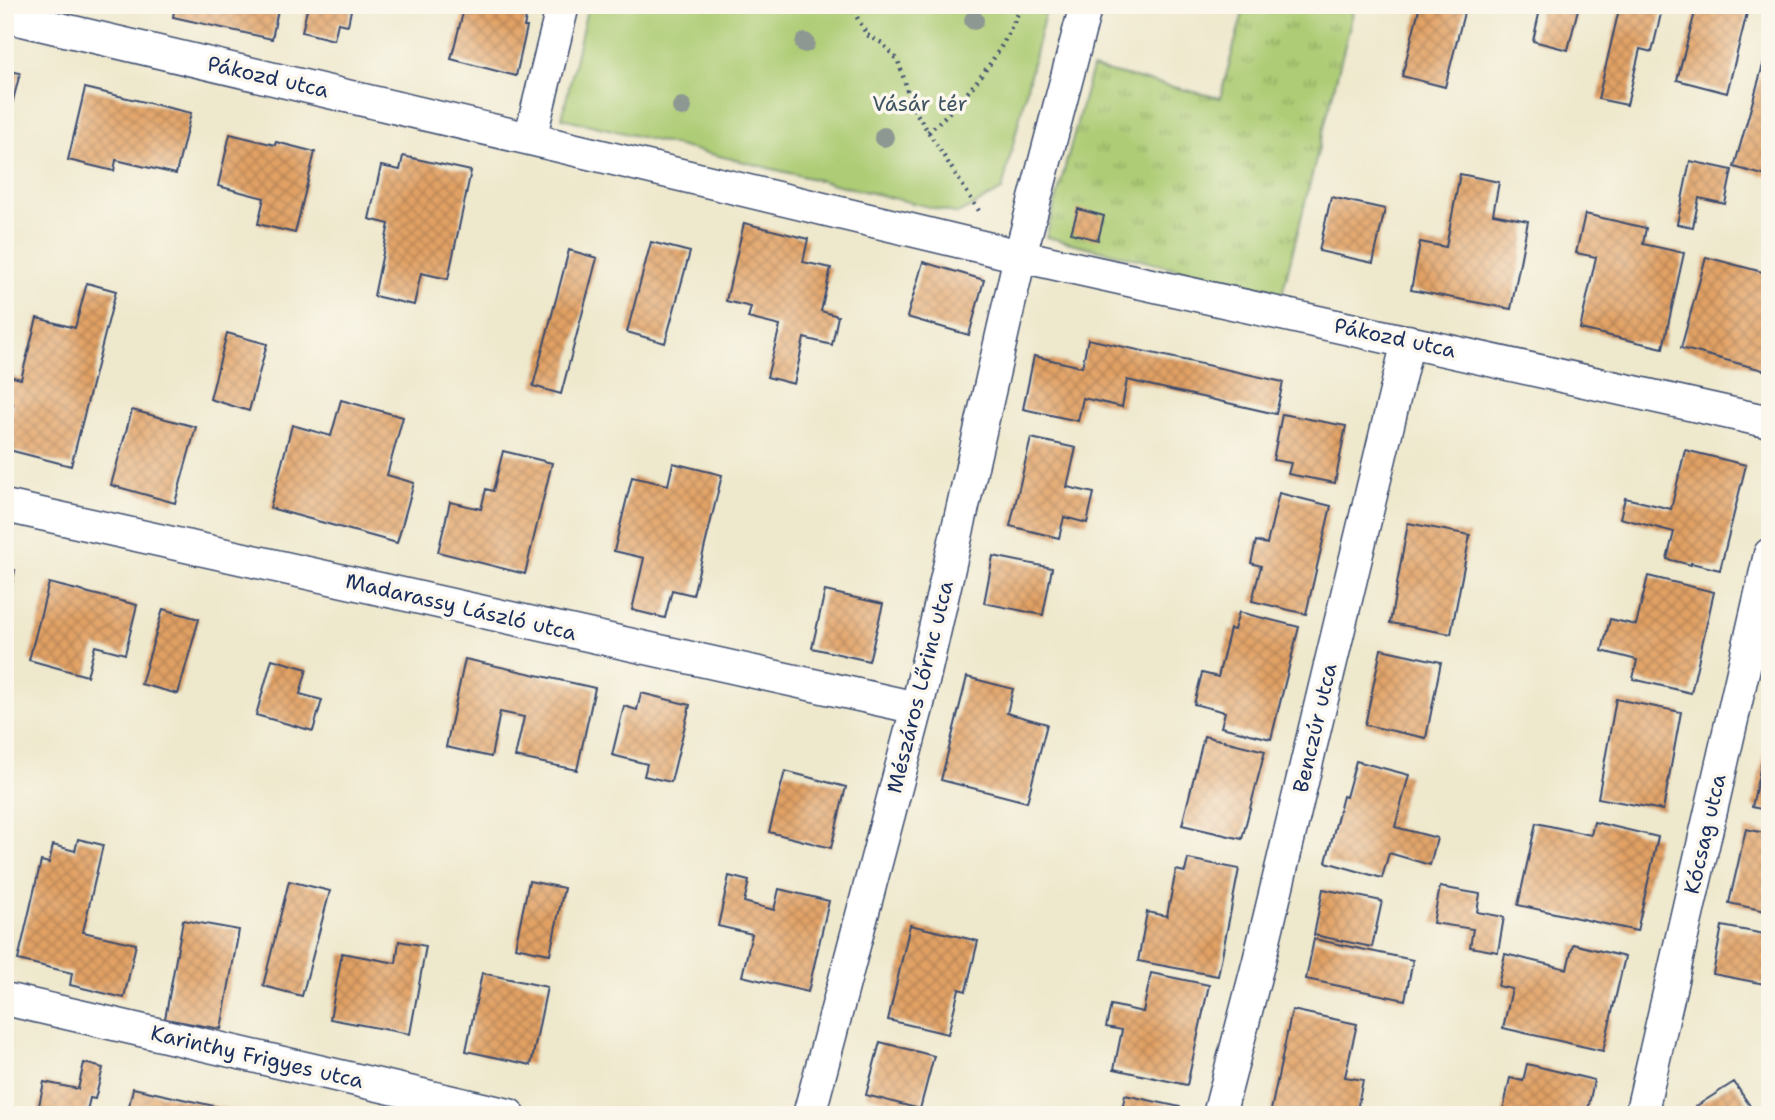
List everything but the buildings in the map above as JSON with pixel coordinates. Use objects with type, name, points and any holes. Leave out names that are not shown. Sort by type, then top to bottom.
[{"type":"street","points":[[563,5],[530,139],[1020,256],[1086,5]]},
{"type":"street","name":"Pákozd utca","points":[[5,16],[530,139]]},
{"type":"street","name":"Pákozd utca","points":[[1020,256],[1770,422]]},
{"type":"street","name":"Mészáros Lőrinc utca","points":[[809,1115],[917,708],[1020,256]]},
{"type":"street","name":"Benczúr utca","points":[[1219,1115],[1259,961],[1408,341]]},
{"type":"street","name":"Madarassy László utca","points":[[5,506],[917,708]]},
{"type":"street","name":"Kócsag utca","points":[[1641,1115],[1770,554]]},
{"type":"street","name":"Karinthy Frigyes utca","points":[[5,999],[509,1115]]},
{"type":"path","points":[[850,5],[867,34],[882,43],[898,61],[910,103],[984,215]]},
{"type":"path","points":[[928,132],[974,86],[1015,21],[1021,5]]},
{"type":"green space","name":"Vásár tér","points":[[588,5],[1047,5],[1002,190],[958,214],[562,118]]},
{"type":"green space","points":[[1245,5],[1355,5],[1282,294],[1046,237],[1092,68],[1220,98]]}]
